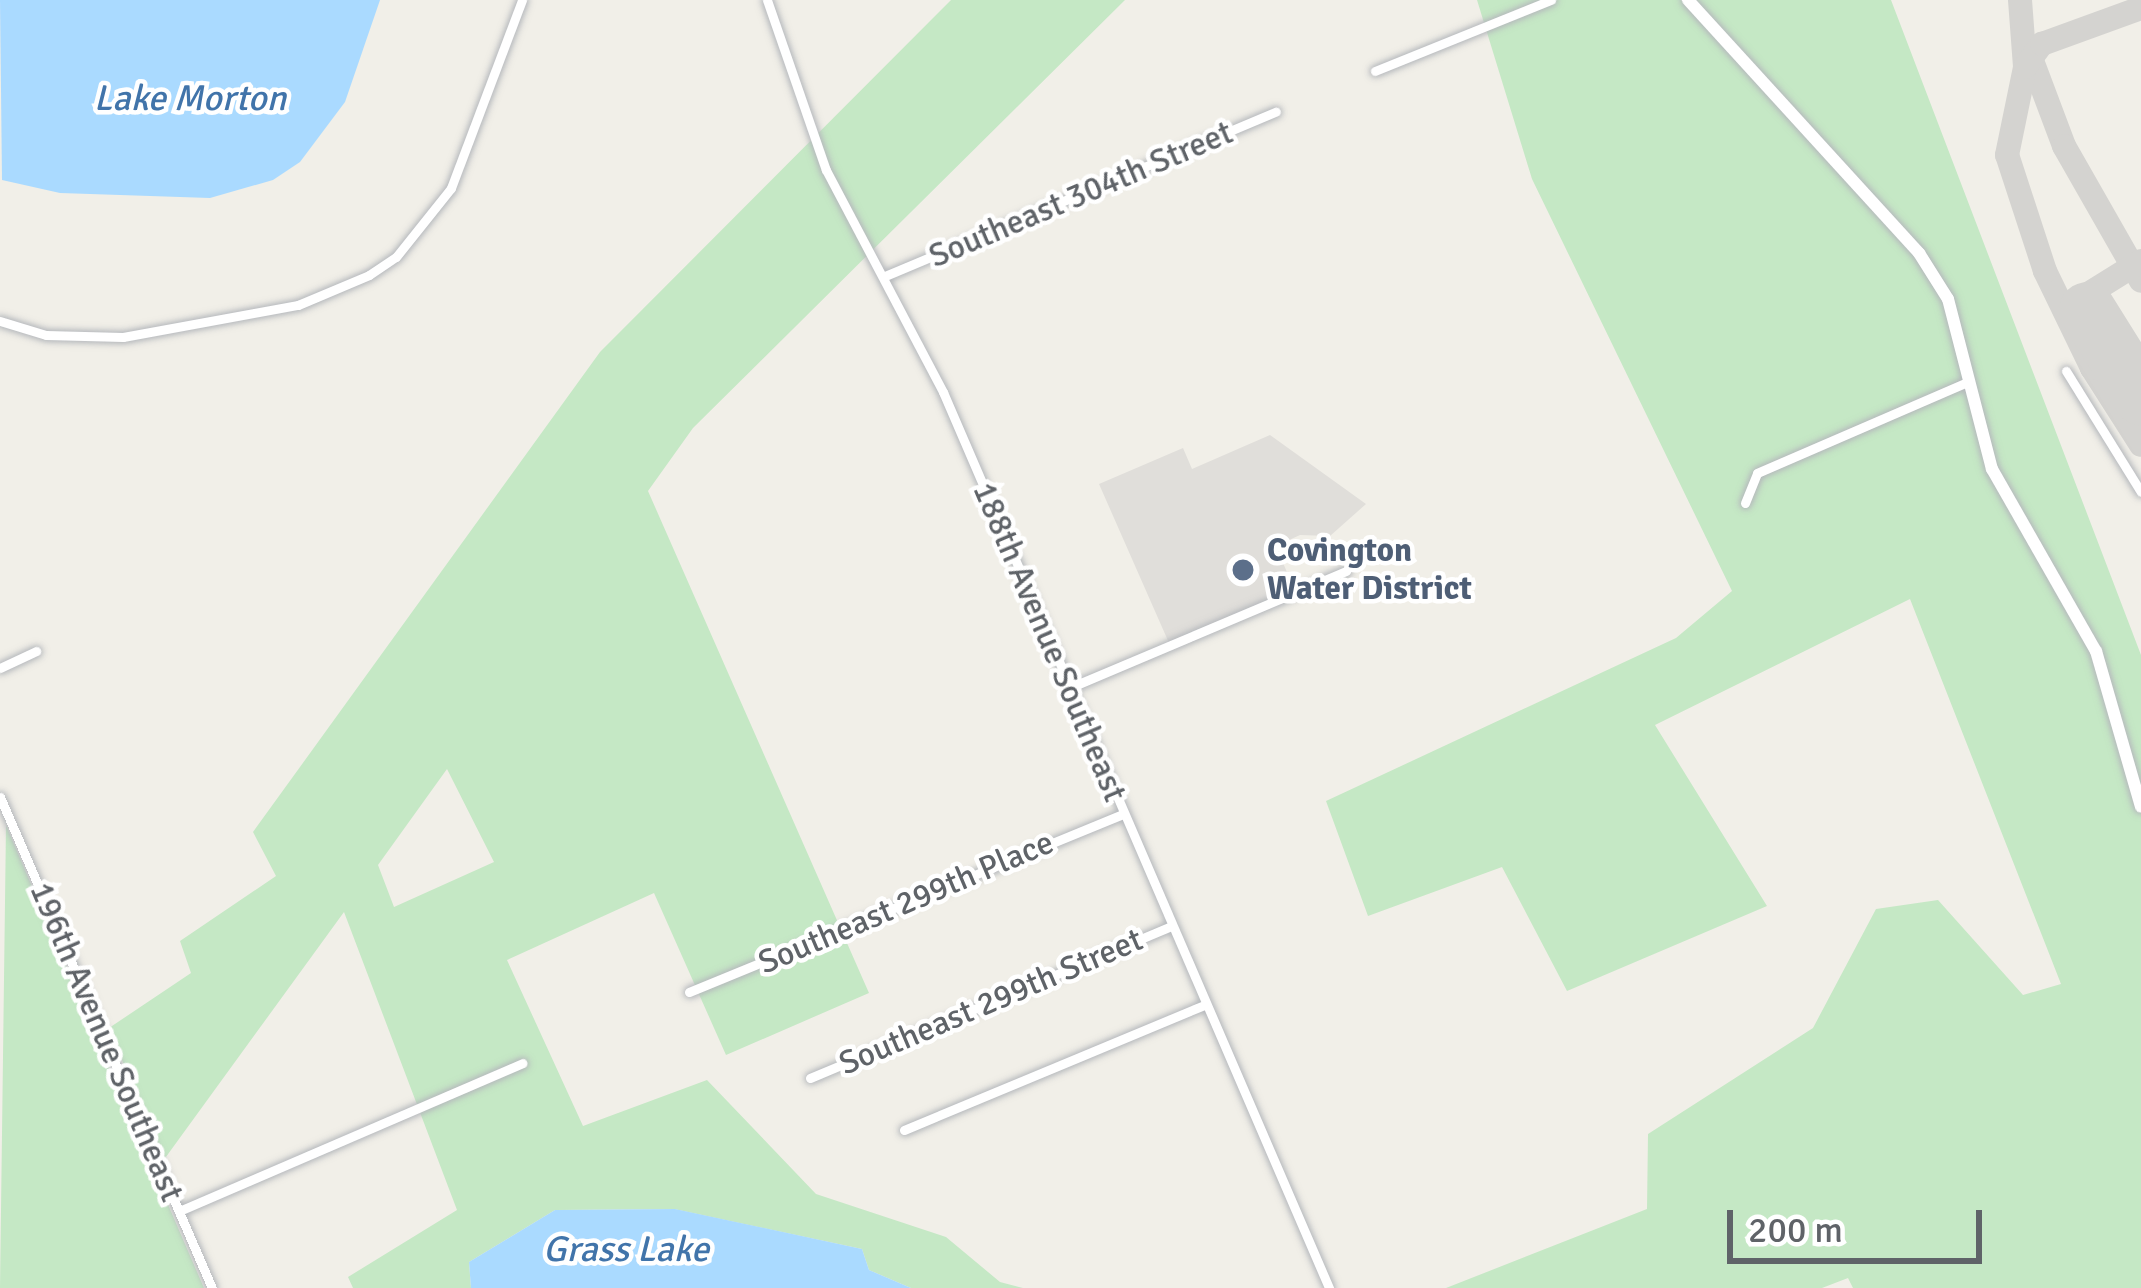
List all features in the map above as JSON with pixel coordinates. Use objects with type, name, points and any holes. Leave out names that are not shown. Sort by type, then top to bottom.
[{"type":"street","points":[[0,321],[46,335],[122,337],[298,305],[396,257],[451,188],[522,0]]},
{"type":"street","name":"188th Avenue Southeast","points":[[766,0],[826,170],[857,241],[885,276],[1329,1288]]},
{"type":"street","points":[[1375,70],[1551,0]]},
{"type":"street","points":[[1688,0],[1919,253],[1948,299],[1992,469],[2096,651],[2141,807]]},
{"type":"street","name":"Southeast 304th Street","points":[[885,276],[1276,112]]},
{"type":"street","points":[[2066,371],[2141,492]]},
{"type":"street","points":[[1745,503],[1757,473],[1970,381]]},
{"type":"street","points":[[1069,688],[1346,571]]},
{"type":"street","points":[[0,668],[36,651]]},
{"type":"street","name":"196th Avenue Southeast","points":[[0,797],[212,1288]]},
{"type":"street","name":"Southeast 299th Place","points":[[689,992],[1124,814]]},
{"type":"street","name":"Southeast 299th Street","points":[[810,1078],[1172,926]]},
{"type":"street","points":[[904,1130],[1206,1004]]},
{"type":"street","points":[[178,1211],[523,1063]]},
{"type":"shaded area","points":[[1270,435],[1366,504],[1330,536],[1300,535],[1276,546],[1294,589],[1169,643],[1099,484],[1183,448],[1192,469]]},
{"type":"green space","points":[[951,0],[1125,0],[693,428],[648,491],[869,993],[726,1055],[654,893],[507,960],[583,1126],[707,1080],[816,1194],[946,1237],[1000,1282],[1023,1288],[911,1288],[869,1270],[862,1249],[674,1209],[555,1210],[469,1262],[471,1288],[353,1288],[348,1277],[457,1210],[344,912],[163,1161],[109,1028],[191,973],[180,941],[276,876],[253,832],[600,352]],"holes":[[[447,769],[494,862],[394,907],[378,865]]]},
{"type":"green space","points":[[1477,0],[1891,0],[2141,655],[2141,1288],[1853,1288],[1848,1278],[1822,1288],[1446,1288],[1647,1209],[1648,1134],[1813,1028],[1876,909],[1938,900],[2023,995],[2061,984],[1910,599],[1655,725],[1767,906],[1567,991],[1502,867],[1368,916],[1326,801],[1676,638],[1732,591],[1532,179]]},
{"type":"green space","points":[[6,825],[97,1040],[204,1288],[0,1288]]},
{"type":"water","name":"Lake Morton","points":[[0,0],[380,0],[345,102],[300,162],[273,180],[210,198],[60,193],[2,180]]},
{"type":"water","name":"Grass Lake","points":[[675,1209],[862,1249],[869,1270],[911,1288],[471,1288],[469,1262],[555,1210]]},
{"type":"taxiway","points":[[2020,0],[2025,67]]},
{"type":"taxiway","points":[[2092,368],[2045,271],[2007,155],[2025,67],[2042,44],[2141,8]]},
{"type":"taxiway","points":[[2031,58],[2064,146],[2141,281]]},
{"type":"taxiway","points":[[2064,309],[2141,261]]},
{"type":"taxiway","points":[[2114,352],[2092,368],[2141,445]]},
{"type":"runway","points":[[2087,310],[2141,396]]},
{"type":"place","name":"Covington Water District","points":[[1243,570]]}]
